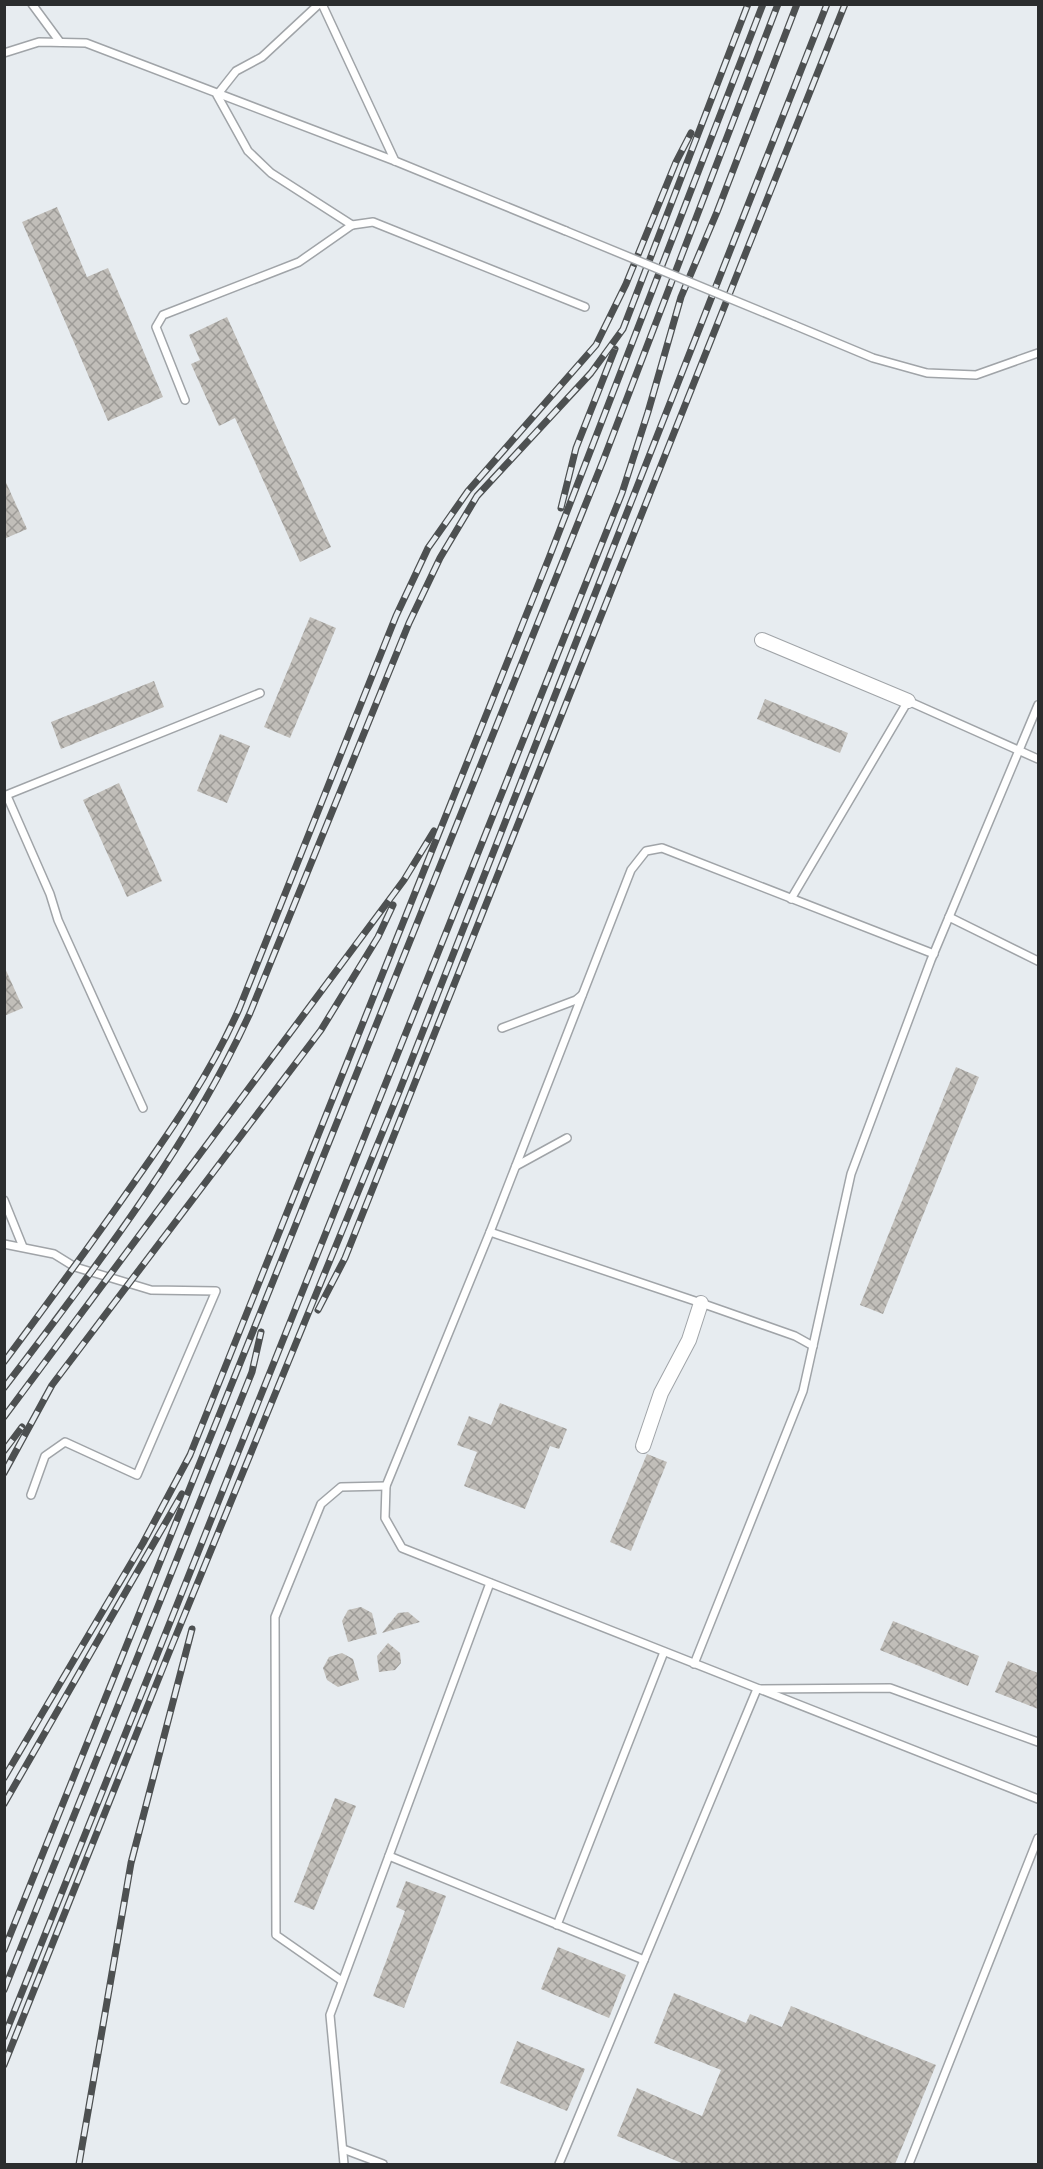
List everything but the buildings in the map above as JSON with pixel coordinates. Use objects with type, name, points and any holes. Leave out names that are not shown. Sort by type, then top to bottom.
[{"type":"street","points":[[762,640],[908,701]]},
{"type":"street","points":[[643,1446],[661,1393],[689,1340],[701,1303]]},
{"type":"lane","points":[[32,4],[60,42]]},
{"type":"lane","points":[[217,94],[236,71],[262,57],[321,4],[395,161]]},
{"type":"lane","points":[[4,52],[39,42],[86,43],[395,161],[873,358],[927,373],[976,375],[1038,353]]},
{"type":"lane","points":[[217,94],[248,151],[272,173],[352,225]]},
{"type":"lane","points":[[185,400],[156,327],[163,315],[299,262],[352,225],[373,222],[585,307]]},
{"type":"lane","points":[[143,1108],[58,920],[50,894],[6,796],[260,693]]},
{"type":"lane","points":[[792,899],[908,701],[1038,759]]},
{"type":"lane","points":[[694,1664],[802,1391],[851,1174],[934,954],[1038,705]]},
{"type":"lane","points":[[934,954],[662,848],[646,851],[631,870],[490,1233],[386,1486],[385,1518],[402,1548],[1038,1799]]},
{"type":"lane","points":[[950,917],[1038,961]]},
{"type":"lane","points":[[502,1028],[576,1000],[584,993]]},
{"type":"lane","points":[[516,1166],[567,1138]]},
{"type":"lane","points":[[4,1200],[23,1248]]},
{"type":"lane","points":[[490,1233],[701,1303],[795,1336],[813,1346]]},
{"type":"lane","points":[[4,1244],[54,1254],[75,1267],[151,1290],[216,1291],[137,1474],[65,1442],[45,1456],[31,1495]]},
{"type":"lane","points":[[342,1982],[276,1935],[275,1617],[321,1504],[341,1487],[386,1486]]},
{"type":"lane","points":[[344,2164],[330,2015],[490,1583]]},
{"type":"lane","points":[[557,1925],[664,1652]]},
{"type":"lane","points":[[758,1689],[890,1688],[1038,1742]]},
{"type":"lane","points":[[559,2164],[758,1689]]},
{"type":"lane","points":[[909,2164],[1038,1838]]},
{"type":"lane","points":[[388,1856],[644,1960]]},
{"type":"lane","points":[[343,2149],[383,2164]]},
{"type":"railway","points":[[4,1388],[138,1207],[169,1160],[226,1063],[250,1013],[409,623],[440,558],[477,496],[591,373],[623,329],[748,4]]},
{"type":"railway","points":[[4,1778],[143,1543],[190,1455],[549,558],[763,4]]},
{"type":"railway","points":[[4,1950],[603,461],[778,4]]},
{"type":"railway","points":[[4,2037],[622,493],[681,297],[717,212],[797,4]]},
{"type":"railway","points":[[4,2065],[168,1655],[399,1092],[827,4]]},
{"type":"railway","points":[[318,1310],[345,1258],[845,4]]},
{"type":"railway","points":[[4,1362],[163,1141],[216,1056],[239,1009],[396,616],[428,548],[468,491],[596,345],[626,284],[676,162],[691,133]]},
{"type":"railway","points":[[561,508],[576,448],[615,349]]},
{"type":"railway","points":[[4,1417],[404,880],[434,831]]},
{"type":"railway","points":[[4,1473],[52,1385],[321,1030],[378,937],[393,905]]},
{"type":"railway","points":[[4,1990],[252,1372],[261,1332]]},
{"type":"railway","points":[[4,1451],[22,1427]]},
{"type":"railway","points":[[4,1804],[182,1494]]},
{"type":"railway","points":[[79,2164],[131,1863],[192,1629]]}]
